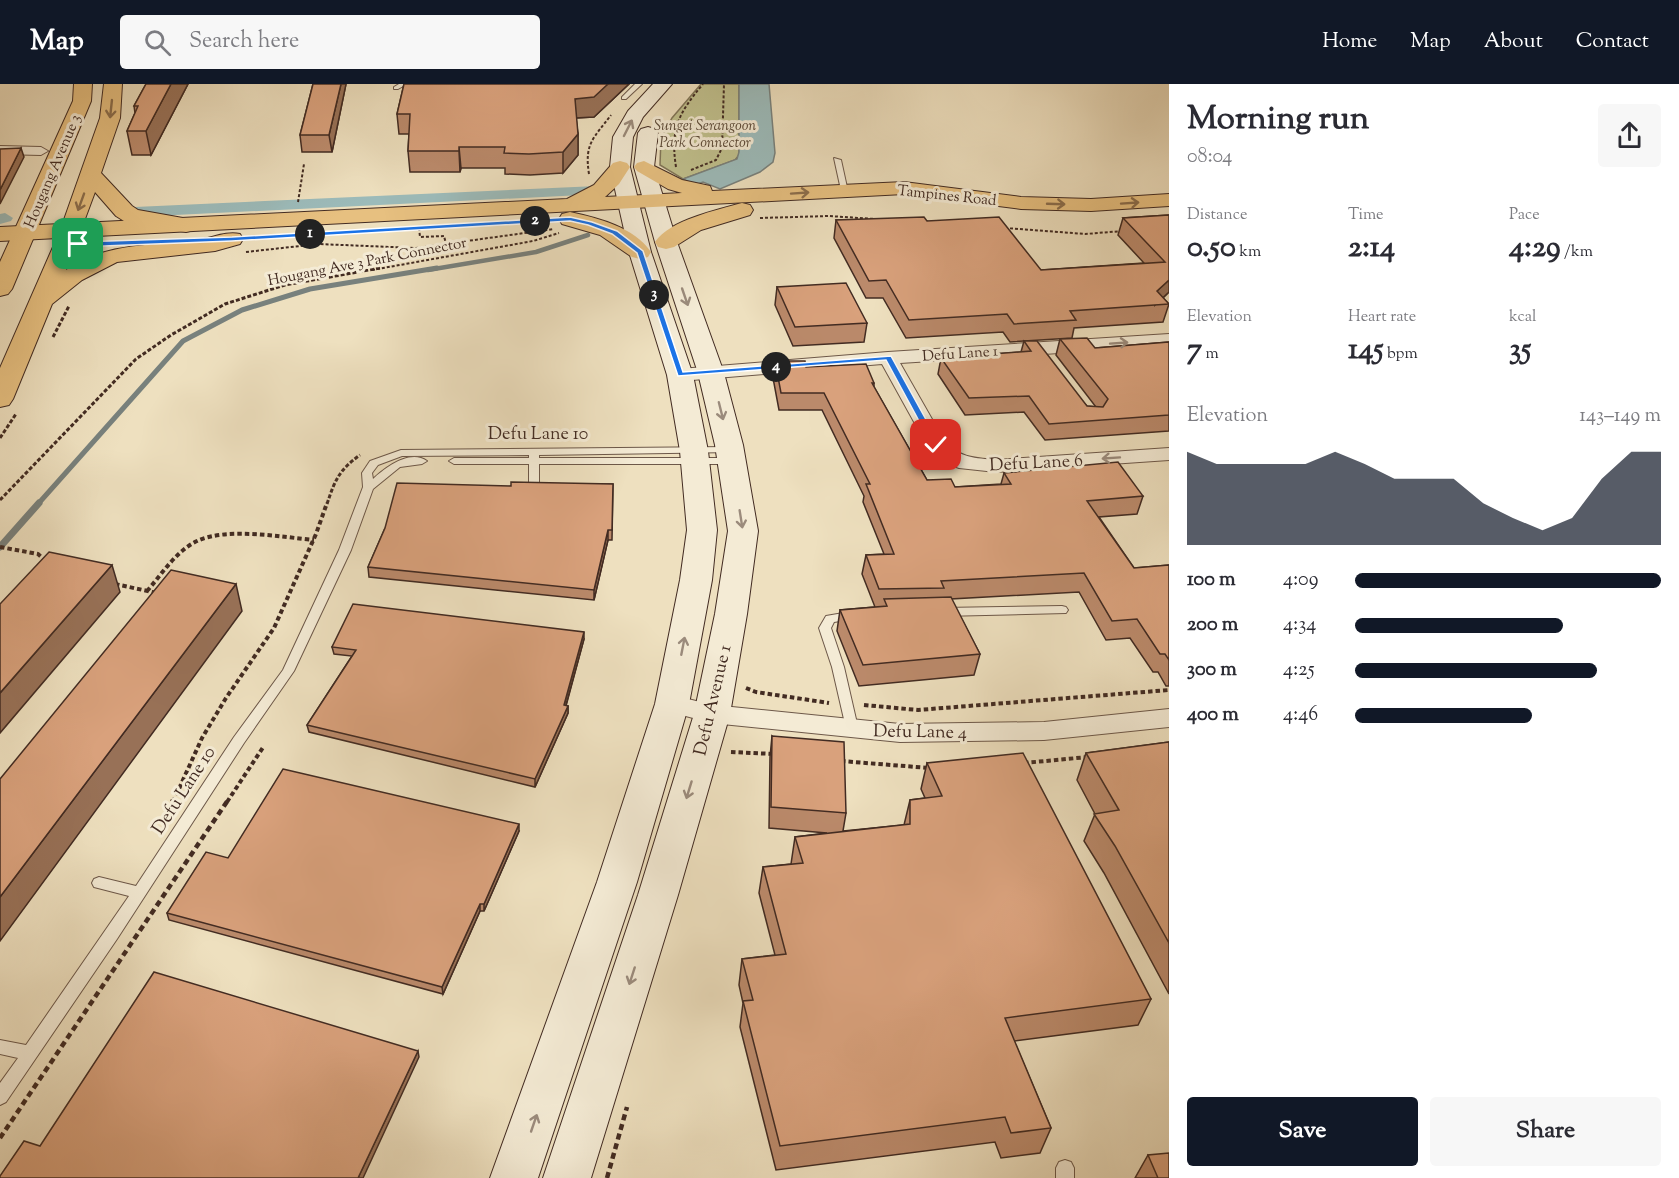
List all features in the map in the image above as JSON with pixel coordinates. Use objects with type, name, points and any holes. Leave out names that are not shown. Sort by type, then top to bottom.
[{"type":"main road","name":"Hougang Avenue 3","points":[[0,281],[11,241],[82,101],[83,84]]},
{"type":"main road","name":"Hougang Avenue 3","points":[[10,404],[41,303],[68,238],[110,118],[113,84]]},
{"type":"main road","points":[[671,87],[646,138],[644,167],[675,185],[714,194],[748,208]]},
{"type":"main road","points":[[514,1178],[617,882],[672,704],[696,580],[702,530],[695,456],[680,375],[640,252],[620,167],[623,137],[635,115],[671,87]]},
{"type":"main road","points":[[562,222],[580,201],[596,194],[613,181],[620,167]]},
{"type":"main road","name":"Defu Avenue 1","points":[[567,1178],[658,895],[727,702],[731,614],[743,531],[731,456],[711,373],[666,242],[644,167]]},
{"type":"main road","points":[[91,174],[123,211],[132,216],[186,225]]},
{"type":"main road","name":"Tampines Road","points":[[748,208],[845,190],[904,188],[1021,203],[1091,205],[1169,200]]},
{"type":"main road","name":"Tampines Road","points":[[68,238],[235,246],[419,227],[562,222],[630,210],[656,208],[833,208],[883,214]]},
{"type":"main road","points":[[666,242],[693,225],[748,208]]},
{"type":"main road","name":"Tampines Road","points":[[933,213],[1097,222],[1169,218]]},
{"type":"main road","name":"Tampines Road","points":[[11,241],[68,238],[186,225],[562,222]]},
{"type":"main road","points":[[562,222],[590,223],[614,232],[640,252]]},
{"type":"main road","points":[[41,303],[75,274],[96,262],[142,252],[215,245],[235,246]]},
{"type":"street","points":[[0,150],[41,151]]},
{"type":"street","name":"Defu Lane 1","points":[[680,375],[888,358],[1169,340]]},
{"type":"street","points":[[1040,348],[1052,365]]},
{"type":"street","name":"Defu Lane 6","points":[[888,358],[936,445],[948,457],[966,464],[996,466],[1169,454]]},
{"type":"street","name":"Defu Lane 4","points":[[672,704],[727,702],[849,716],[900,733],[1044,731],[1169,718]]},
{"type":"lane","points":[[396,88],[404,84]]},
{"type":"lane","points":[[624,98],[639,84]]},
{"type":"lane","points":[[837,160],[845,190]]},
{"type":"lane","name":"Defu Lane 10","points":[[2,1089],[140,893],[238,740],[288,671],[328,590],[368,487],[367,473],[374,463],[401,453],[534,457]]},
{"type":"lane","name":"Defu Lane 10","points":[[368,487],[382,478],[385,471],[393,465],[404,462],[534,457],[731,456]]},
{"type":"lane","points":[[534,457],[534,484]]},
{"type":"lane","points":[[930,613],[1062,610]]},
{"type":"lane","points":[[849,716],[838,667],[825,628],[830,620],[871,614]]},
{"type":"lane","points":[[99,883],[140,893]]},
{"type":"lane","points":[[0,1047],[28,1053]]},
{"type":"path","points":[[678,175],[672,144],[674,130],[680,112],[703,84]]},
{"type":"path","points":[[687,171],[716,160],[722,148],[724,84]]},
{"type":"path","points":[[585,180],[590,171],[586,156],[589,145],[624,98]]},
{"type":"path","points":[[298,201],[304,164]]},
{"type":"path","points":[[748,208],[829,216],[883,214]]},
{"type":"path","points":[[235,246],[318,244],[397,249],[446,244],[562,222]]},
{"type":"path","name":"Hougang Ave 3 Park Connector","points":[[0,500],[136,359],[171,335],[225,304],[285,285],[532,241],[562,222]]},
{"type":"path","points":[[419,227],[420,237],[444,236],[446,244]]},
{"type":"path","points":[[1003,228],[1085,234],[1127,231]]},
{"type":"path","points":[[52,339],[73,298]]},
{"type":"path","points":[[0,438],[10,404]]},
{"type":"path","points":[[159,830],[202,738],[226,698],[274,628],[314,540],[337,476],[357,456],[367,453],[388,456]]},
{"type":"path","points":[[147,591],[183,552],[197,541],[234,535],[314,540]]},
{"type":"path","points":[[0,547],[38,554],[53,567]]},
{"type":"path","points":[[104,582],[160,594]]},
{"type":"path","points":[[727,702],[746,688],[756,692],[820,703],[849,716],[1169,690]]},
{"type":"path","points":[[0,1138],[264,746]]},
{"type":"path","points":[[732,751],[782,755]]},
{"type":"path","points":[[1018,763],[1099,756]]},
{"type":"path","points":[[829,760],[931,768]]},
{"type":"green space","name":"Sungei Serangoon Park Connector","points":[[701,84],[739,84],[739,155],[735,160],[683,179],[660,165],[661,138],[672,118]]},
{"type":"water","points":[[739,84],[769,84],[775,153],[773,162],[760,172],[720,189],[703,182],[695,185],[683,179],[737,159],[739,152]]},
{"type":"building","points":[[146,84],[171,84],[146,131],[127,131],[138,106],[134,106]]},
{"type":"building","points":[[313,84],[341,84],[329,135],[300,135]]},
{"type":"building","points":[[404,84],[608,84],[594,97],[575,99],[578,134],[563,152],[529,154],[504,153],[505,147],[459,147],[459,151],[408,151],[410,114],[397,114]]},
{"type":"building","points":[[21,148],[0,190],[0,149]]},
{"type":"building","points":[[1169,215],[1169,280],[1157,291],[1169,304],[1070,311],[1076,320],[1014,324],[1007,314],[909,320],[886,280],[869,281],[836,220],[924,217],[927,221],[999,217],[1041,270],[1165,262],[1123,218]]},
{"type":"building","points":[[846,283],[867,323],[795,327],[777,287]]},
{"type":"building","points":[[1087,338],[1095,348],[1169,342],[1169,415],[1049,424],[1029,396],[969,398],[941,358],[1031,351],[1024,341],[1037,341],[1087,406],[1103,407],[1108,399],[1060,339]]},
{"type":"building","points":[[775,361],[805,361],[806,367],[866,364],[874,383],[872,383],[927,480],[951,479],[955,487],[1011,484],[1004,473],[1118,462],[1143,496],[1087,501],[1134,568],[1169,565],[1169,660],[1165,654],[1160,654],[1137,619],[1112,621],[1084,573],[941,581],[944,588],[879,589],[866,555],[894,554],[866,484],[870,484],[824,393],[781,393]]},
{"type":"building","points":[[511,482],[613,484],[612,530],[608,530],[594,590],[368,567],[385,528],[397,483],[511,486]]},
{"type":"building","points":[[49,552],[112,565],[0,693],[0,604]]},
{"type":"building","points":[[171,570],[236,584],[0,897],[0,779]]},
{"type":"building","points":[[951,597],[980,654],[863,665],[840,610],[887,606],[884,599]]},
{"type":"building","points":[[353,604],[584,632],[564,705],[568,706],[535,779],[307,725],[356,650],[332,647]]},
{"type":"building","points":[[772,736],[844,742],[846,813],[771,807]]},
{"type":"building","points":[[1169,742],[1169,943],[1115,846],[1094,814],[1119,810],[1086,753]]},
{"type":"building","points":[[1023,753],[1151,999],[1005,1018],[1051,1128],[1011,1133],[1005,1117],[780,1146],[743,1001],[753,1000],[742,959],[786,954],[763,867],[803,863],[795,837],[910,824],[910,800],[942,796],[927,763]]},
{"type":"building","points":[[283,769],[519,824],[484,904],[480,904],[442,987],[167,913],[206,852],[228,858]]},
{"type":"building","points":[[154,972],[418,1051],[358,1178],[0,1178],[24,1141],[40,1146]]},
{"type":"building","points":[[1169,1153],[1169,1178],[1158,1178],[1148,1155]]},
{"type":"waterway","points":[[135,212],[597,191]]},
{"type":"waterway","points":[[0,219],[5,218]]},
{"type":"waterway","points":[[428,270],[536,252],[588,235]]},
{"type":"waterway","points":[[38,504],[183,341],[242,310],[310,289],[437,268]]},
{"type":"waterway","points":[[0,547],[39,503]]},
{"type":"route","points":[[78,244],[232,239],[570,219],[590,223],[614,232],[640,252],[680,375],[888,358],[936,445]]}]
